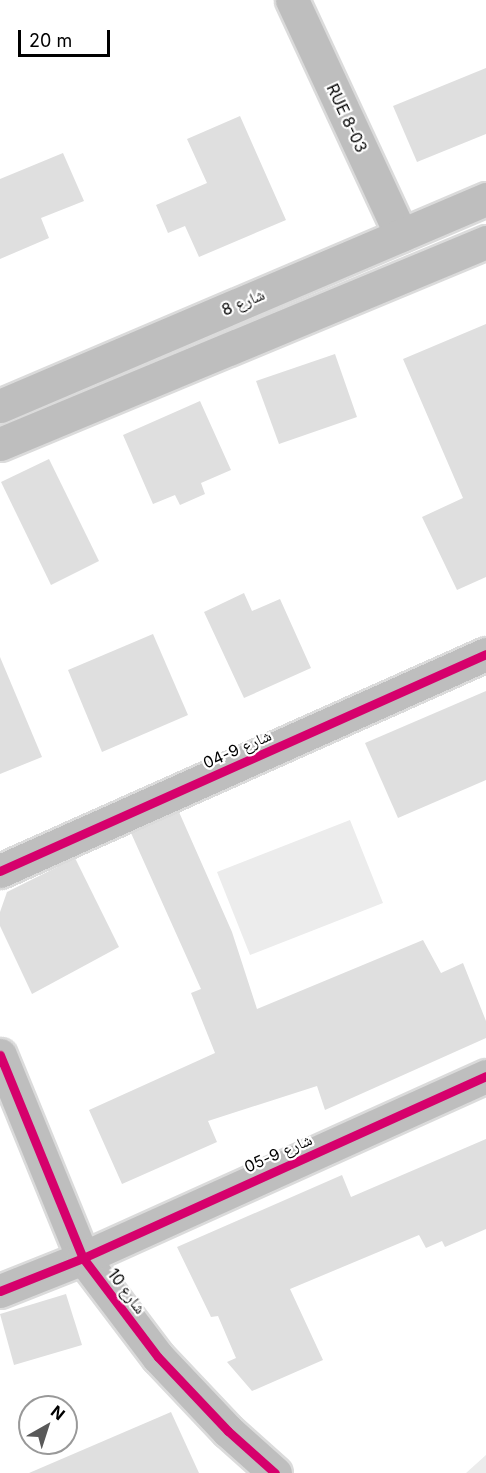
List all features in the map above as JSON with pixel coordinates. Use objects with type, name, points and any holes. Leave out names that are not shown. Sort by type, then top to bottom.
[{"type":"main road","name":"RUE 8-03","points":[[292,0],[401,235]]},
{"type":"main road","name":"شارع 8","points":[[0,406],[486,199]]},
{"type":"main road","points":[[0,444],[486,242]]},
{"type":"main road","name":"شارع 9-04","points":[[0,871],[486,654]]},
{"type":"main road","name":"شارع 10","points":[[0,1055],[83,1258],[158,1357],[228,1431],[275,1473]]},
{"type":"main road","name":"شارع 9-05","points":[[0,1291],[83,1258],[486,1076]]},
{"type":"shaded area","points":[[350,820],[383,903],[250,955],[217,872]]},
{"type":"shaded area","points":[[486,1455],[486,1473],[466,1473]]},
{"type":"building","points":[[486,68],[486,134],[417,162],[393,106]]},
{"type":"building","points":[[240,116],[286,220],[199,257],[185,226],[168,233],[156,205],[207,183],[187,139]]},
{"type":"building","points":[[63,153],[84,201],[41,218],[49,238],[0,259],[0,179]]},
{"type":"building","points":[[486,324],[486,577],[457,590],[422,517],[463,498],[403,359]]},
{"type":"building","points":[[335,354],[357,417],[279,444],[256,381]]},
{"type":"building","points":[[200,401],[231,470],[201,483],[205,494],[180,505],[175,495],[153,504],[123,435]]},
{"type":"building","points":[[49,459],[99,561],[51,585],[1,482]]},
{"type":"building","points":[[244,593],[252,611],[280,599],[311,668],[244,698],[204,612]]},
{"type":"building","points":[[153,634],[188,715],[102,752],[68,670]]},
{"type":"building","points":[[0,657],[42,757],[0,774]]},
{"type":"building","points":[[486,691],[486,780],[398,818],[365,743]]},
{"type":"building","points":[[179,812],[232,932],[257,1009],[423,940],[441,973],[463,963],[486,1021],[486,1038],[325,1110],[317,1086],[208,1121],[217,1142],[122,1184],[89,1110],[215,1053],[191,993],[201,989],[131,833]]},
{"type":"building","points":[[75,858],[119,947],[32,994],[0,926],[0,912],[7,892]]},
{"type":"building","points":[[486,1139],[486,1229],[445,1247],[442,1241],[426,1248],[419,1235],[290,1289],[323,1360],[252,1391],[227,1362],[236,1358],[218,1316],[211,1317],[177,1247],[342,1175],[351,1197]]},
{"type":"building","points":[[66,1294],[82,1345],[14,1365],[0,1314]]},
{"type":"building","points":[[171,1412],[199,1473],[29,1473],[71,1455],[78,1455],[78,1452]]},
{"type":"cycle path","points":[[0,871],[486,654]]},
{"type":"cycle path","points":[[0,1055],[83,1258],[158,1357],[228,1431],[275,1473]]},
{"type":"cycle path","points":[[0,1291],[83,1258],[486,1076]]}]
